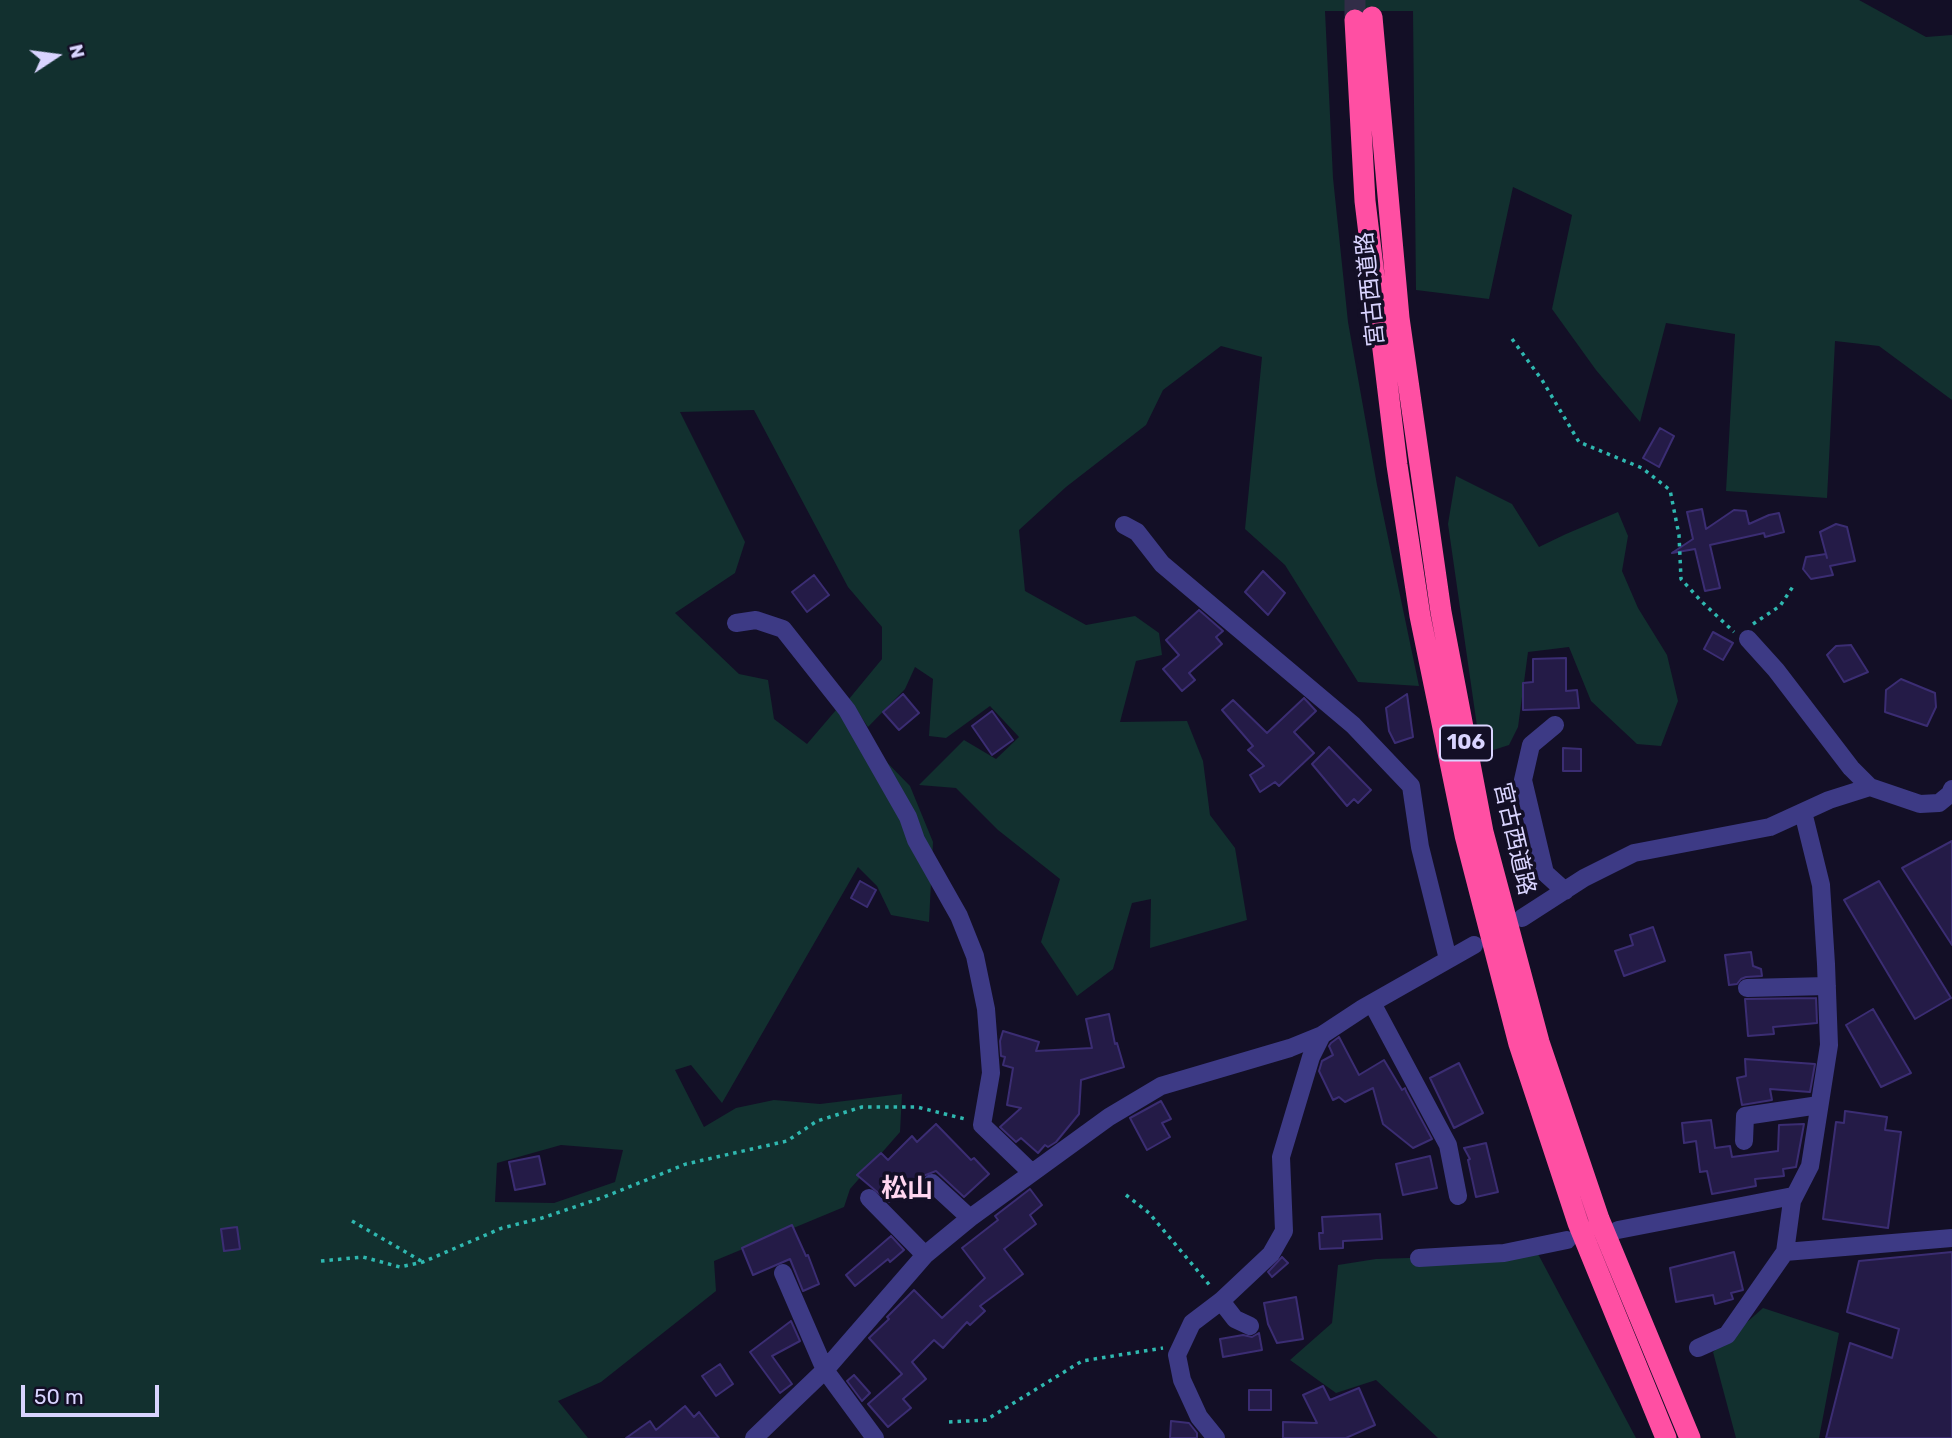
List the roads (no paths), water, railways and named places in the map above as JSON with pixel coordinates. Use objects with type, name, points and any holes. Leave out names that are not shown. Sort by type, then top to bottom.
[{"type":"highway","name":"宮古西道路","points":[[1667,1438],[1578,1223],[1519,1044],[1465,835],[1420,616],[1397,465],[1366,201],[1364,18],[1401,332],[1441,612],[1483,832],[1539,1042],[1599,1219],[1690,1438]]},
{"type":"street","points":[[1124,525],[1137,532],[1162,564],[1353,725],[1411,786],[1420,847],[1448,959]]},
{"type":"street","points":[[736,623],[756,620],[783,629],[848,710],[908,817],[916,840],[959,916],[975,956],[986,1009],[991,1073],[982,1125],[1032,1173]]},
{"type":"street","points":[[1748,639],[1776,670],[1851,768],[1870,787],[1920,804],[1939,803],[1952,789]]},
{"type":"street","points":[[1555,725],[1531,745],[1523,780],[1545,873],[1564,891]]},
{"type":"street","points":[[1522,918],[1584,878],[1634,853],[1770,827],[1829,800],[1870,787]]},
{"type":"street","points":[[1698,1348],[1727,1335],[1785,1252],[1793,1196],[1810,1166],[1829,1045],[1821,885],[1803,812]]},
{"type":"street","points":[[754,1438],[825,1370],[925,1255],[970,1218],[1109,1117],[1161,1086],[1290,1048],[1322,1035],[1474,945]]},
{"type":"street","points":[[1747,988],[1827,986]]},
{"type":"street","points":[[1372,1003],[1448,1145],[1458,1196]]},
{"type":"street","points":[[1216,1438],[1199,1417],[1182,1380],[1177,1355],[1192,1323],[1221,1301],[1271,1254],[1284,1231],[1281,1157],[1311,1057],[1322,1035]]},
{"type":"street","points":[[1744,1141],[1745,1116],[1819,1105]]},
{"type":"street","points":[[932,1183],[970,1218]]},
{"type":"street","points":[[1618,1230],[1793,1196]]},
{"type":"street","points":[[869,1198],[925,1255]]},
{"type":"street","points":[[1785,1252],[1952,1238]]},
{"type":"street","points":[[1419,1258],[1504,1253],[1567,1240]]},
{"type":"street","points":[[783,1273],[825,1370],[875,1438]]},
{"type":"street","points":[[1221,1301],[1236,1319],[1250,1326]]},
{"type":"tunnel","points":[[1355,0],[1355,20]]},
{"type":"district","name":"松山","points":[[907,1189]]}]
